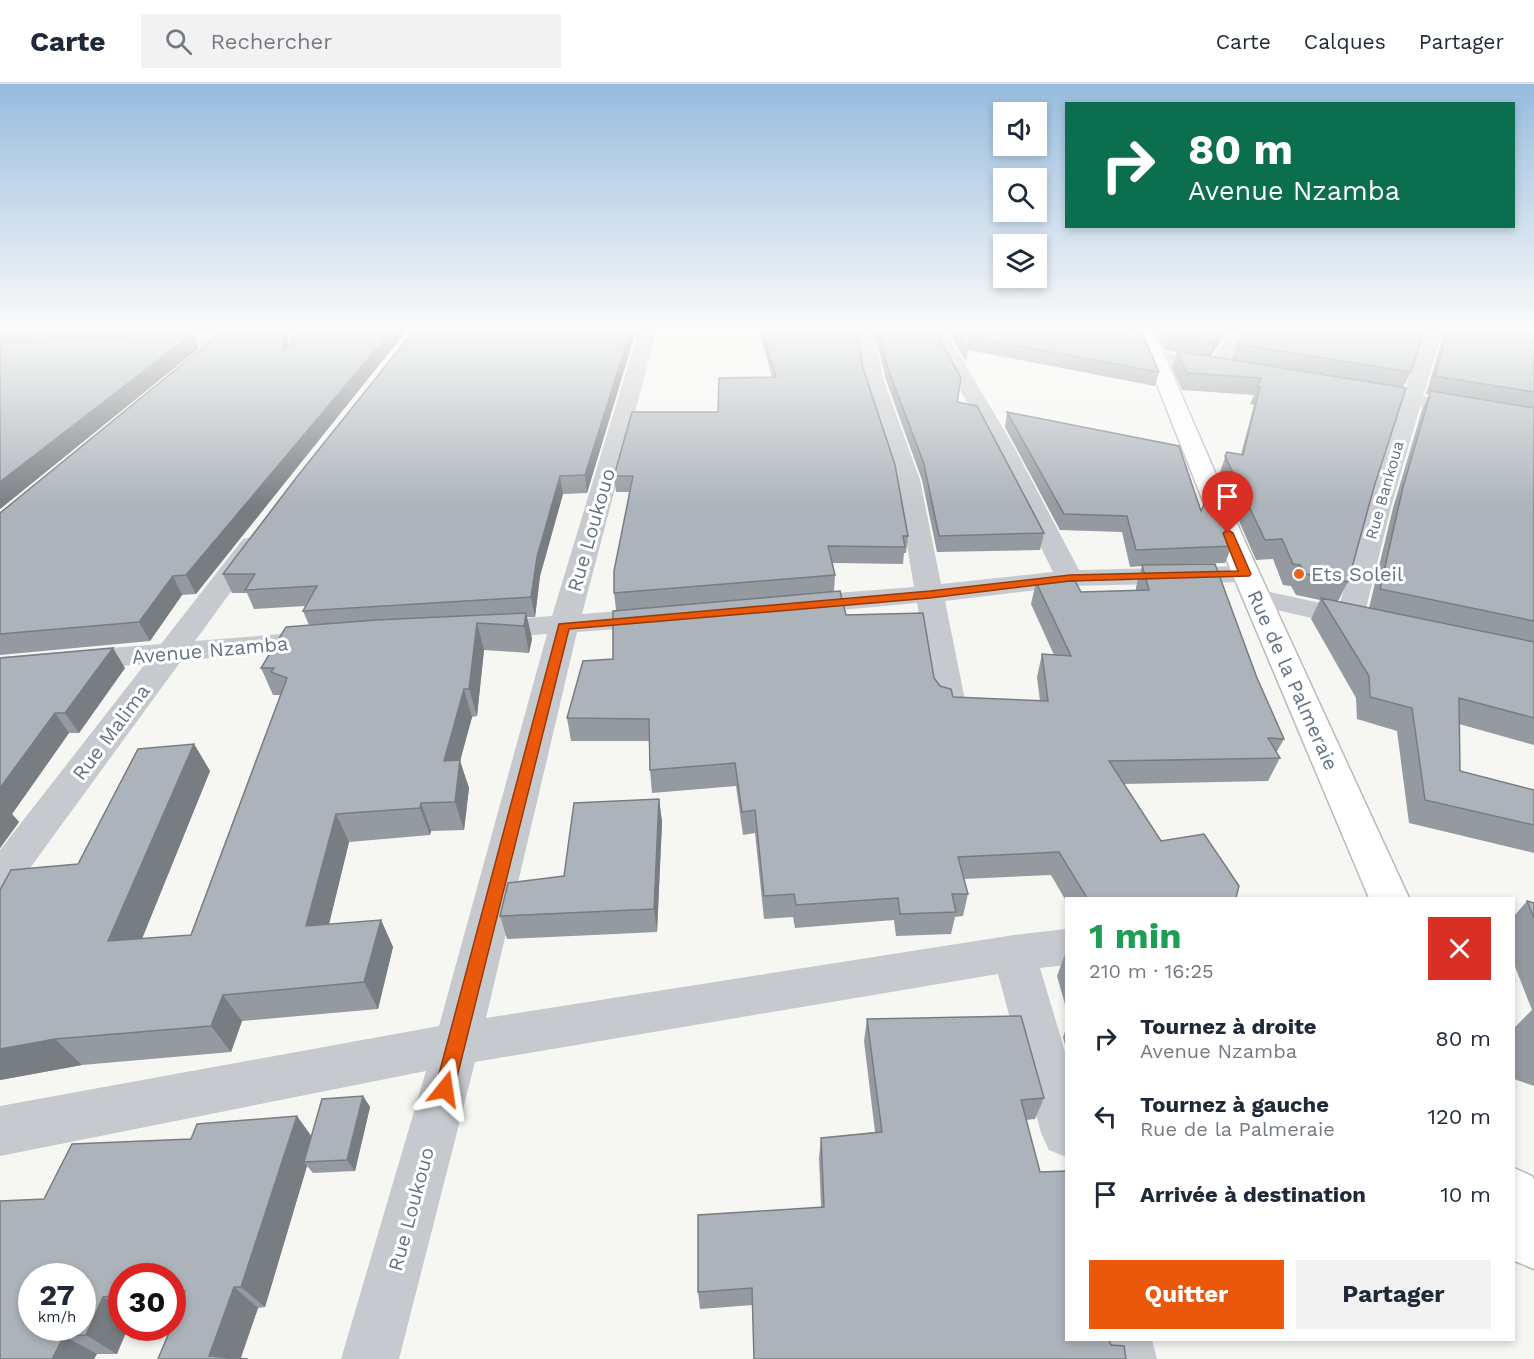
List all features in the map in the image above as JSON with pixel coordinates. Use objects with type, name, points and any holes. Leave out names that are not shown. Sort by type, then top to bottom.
[{"type":"main road","name":"Rue de la Palmeraie","points":[[1168,388],[1251,585],[1389,897]]},
{"type":"main road","points":[[1515,1196],[1534,1242]]},
{"type":"street","name":"Rue Loukouo","points":[[370,1359],[457,1044],[564,626],[631,388]]},
{"type":"street","points":[[877,388],[908,480],[949,700]]},
{"type":"street","points":[[969,388],[1002,445],[1070,578]]},
{"type":"street","points":[[1344,388],[1534,420]]},
{"type":"street","name":"Rue Bankoua","points":[[1350,617],[1379,507],[1415,388]]},
{"type":"street","name":"Rue Malima","points":[[0,879],[266,525]]},
{"type":"street","points":[[769,608],[930,594],[1070,578],[1251,585],[1350,617],[1383,625]]},
{"type":"street","points":[[456,632],[564,626],[689,615]]},
{"type":"street","name":"Avenue Nzamba","points":[[0,667],[349,638]]},
{"type":"street","points":[[0,1131],[457,1044],[1065,947]]},
{"type":"street","points":[[1014,954],[1065,1130]]},
{"type":"street","points":[[1123,1341],[1128,1359]]},
{"type":"building","points":[[0,388],[121,388],[0,482]]},
{"type":"building","points":[[152,388],[343,388],[186,575],[173,576],[139,622],[0,634],[0,513]]},
{"type":"building","points":[[367,388],[612,388],[585,475],[560,476],[537,557],[531,597],[303,611],[317,586],[245,590],[255,574],[223,574]]},
{"type":"building","points":[[719,388],[870,388],[895,465],[908,536],[903,536],[905,547],[828,546],[835,575],[614,593],[614,571],[633,476],[614,476],[632,412],[718,412]]},
{"type":"building","points":[[895,388],[959,388],[957,402],[977,406],[1044,533],[939,536],[924,464]]},
{"type":"building","points":[[1260,388],[1406,388],[1374,487],[1348,582],[1306,574],[1300,565],[1293,564],[1282,539],[1265,540],[1225,456],[1227,452],[1243,455]]},
{"type":"building","points":[[1512,388],[1534,388],[1534,392]]},
{"type":"building","points":[[1431,391],[1534,408],[1534,621],[1380,589],[1403,487]]},
{"type":"building","points":[[1007,412],[1179,446],[1201,511],[1209,493],[1232,546],[1136,550],[1127,516],[1064,514]]},
{"type":"building","points":[[1215,564],[1257,678],[1284,739],[1268,738],[1280,758],[1109,761],[1161,841],[1204,834],[1239,886],[1236,897],[1086,897],[1059,852],[958,857],[968,894],[952,894],[956,912],[900,914],[898,898],[796,905],[794,894],[764,896],[755,810],[742,812],[735,763],[650,770],[649,719],[567,718],[583,661],[613,659],[613,611],[840,591],[846,615],[923,613],[934,678],[940,686],[951,689],[953,697],[1048,701],[1042,654],[1071,656],[1036,582],[1075,581],[1081,592],[1149,590],[1142,565]]},
{"type":"building","points":[[1321,598],[1534,642],[1534,718],[1459,698],[1460,771],[1534,790],[1534,825],[1425,800],[1412,708],[1370,697],[1369,676]]},
{"type":"building","points":[[526,613],[524,626],[477,623],[469,689],[464,689],[444,761],[460,760],[455,802],[421,803],[420,808],[336,814],[306,926],[381,920],[364,982],[223,995],[211,1026],[55,1039],[0,1049],[0,890],[11,870],[78,864],[138,749],[194,744],[108,941],[191,935],[287,678],[271,672],[274,668],[261,668],[286,627]]},
{"type":"building","points":[[113,648],[65,713],[55,713],[0,788],[0,658]]},
{"type":"building","points":[[659,799],[654,909],[500,916],[508,883],[564,876],[574,803]]},
{"type":"building","points":[[1527,901],[1534,903],[1534,918]]},
{"type":"building","points":[[1021,1016],[1044,1098],[1021,1100],[1040,1172],[1065,1171],[1065,1341],[1109,1341],[1111,1345],[1124,1346],[1126,1359],[754,1359],[752,1288],[698,1292],[698,1215],[824,1207],[821,1138],[882,1132],[867,1019]]},
{"type":"building","points":[[363,1096],[347,1160],[304,1162],[322,1099]]},
{"type":"building","points":[[297,1116],[241,1287],[234,1287],[209,1356],[248,1359],[158,1359],[166,1341],[186,1341],[186,1263],[108,1263],[108,1296],[103,1297],[96,1313],[96,1263],[18,1263],[18,1341],[61,1341],[52,1359],[0,1359],[0,1201],[44,1199],[72,1144],[191,1139],[197,1124]]},
{"type":"place","name":"Ets Soleil","points":[[1299,574]]},
{"type":"route","points":[[445,1089],[564,626],[930,594],[1070,578],[1245,574],[1228,533]]}]
